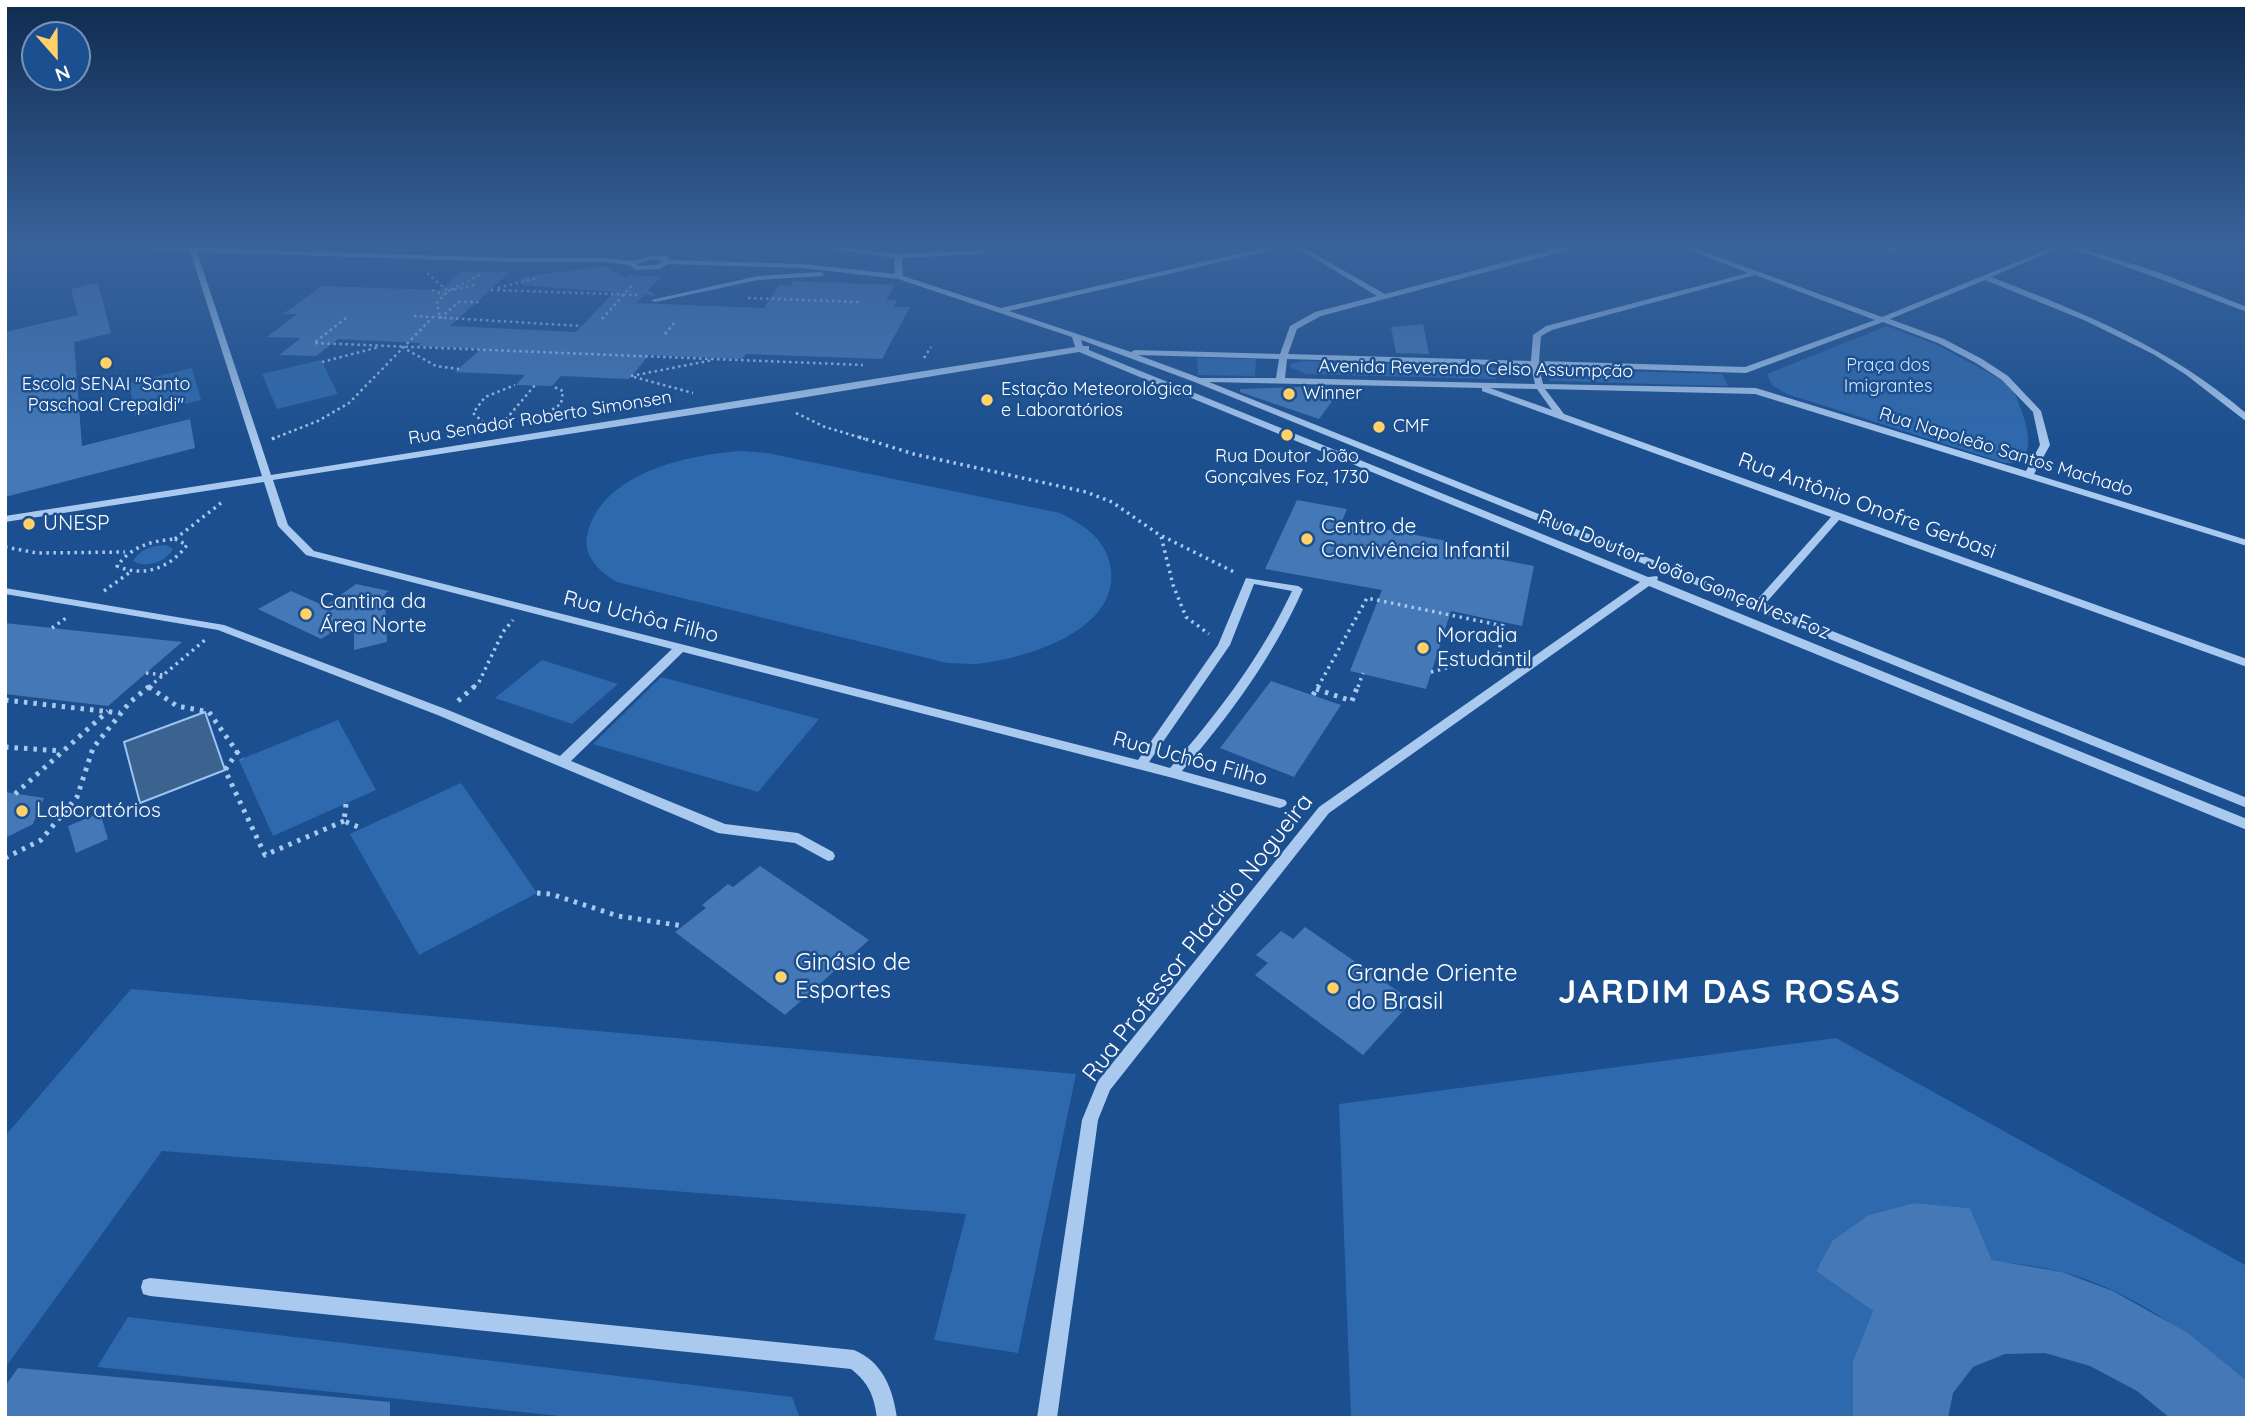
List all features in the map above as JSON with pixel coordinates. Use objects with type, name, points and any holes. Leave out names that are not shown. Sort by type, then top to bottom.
[{"type":"street","name":"Rua Uchôa Filho","points":[[215,314],[283,526],[310,552],[1173,773],[1280,803]]},
{"type":"street","name":"Rua Doutor João Gonçalves Foz","points":[[1010,314],[1195,379],[2247,803]]},
{"type":"street","points":[[1280,381],[1283,356],[1293,328],[1317,314]]},
{"type":"street","points":[[1566,418],[1552,405],[1541,387],[1533,364],[1537,335],[1549,328],[1600,314]]},
{"type":"street","points":[[1871,314],[1941,341],[2005,378],[2037,411],[2045,445],[2028,475]]},
{"type":"street","points":[[1756,391],[1746,370],[1895,314]]},
{"type":"street","points":[[2079,314],[2147,347],[2218,391],[2242,410],[2247,419]]},
{"type":"street","points":[[1076,336],[1080,349]]},
{"type":"street","name":"Rua Senador Roberto Simonsen","points":[[5,519],[1103,345]]},
{"type":"street","name":"Rua Doutor João Gonçalves Foz","points":[[1080,349],[2247,825]]},
{"type":"street","name":"Avenida Reverendo Celso Assumpção","points":[[1121,351],[1746,370]]},
{"type":"street","points":[[1135,372],[1195,379]]},
{"type":"street","name":"Avenida Reverendo Celso Assumpção","points":[[1195,379],[1756,391]]},
{"type":"street","name":"Rua Antônio Onofre Gerbasi","points":[[1475,385],[2247,663]]},
{"type":"street","name":"Rua Napoleão Santos Machado","points":[[1756,391],[2247,544]]},
{"type":"street","points":[[1757,606],[1838,516]]},
{"type":"street","name":"Rua Professor Placídio Nogueira","points":[[1047,1418],[1090,1119],[1104,1086],[1324,810],[1649,581],[1663,568]]},
{"type":"street","points":[[1141,765],[1224,645],[1250,580],[1298,589],[1284,624],[1254,672],[1173,773]]},
{"type":"street","points":[[5,591],[220,627],[444,713],[723,829],[798,838],[828,856]]},
{"type":"street","points":[[562,762],[681,646]]},
{"type":"street","points":[[150,1287],[854,1360],[873,1373],[883,1392],[887,1418]]},
{"type":"path","points":[[440,318],[444,314]]},
{"type":"path","points":[[601,319],[605,314]]},
{"type":"path","points":[[414,316],[582,326]]},
{"type":"path","points":[[258,444],[330,415],[357,396],[401,346],[433,317]]},
{"type":"path","points":[[346,318],[314,343],[864,365]]},
{"type":"path","points":[[665,334],[674,323]]},
{"type":"path","points":[[322,362],[385,346]]},
{"type":"path","points":[[401,346],[436,366],[459,369]]},
{"type":"path","points":[[694,393],[631,376],[720,359]]},
{"type":"path","points":[[513,423],[483,422],[473,413],[478,401],[515,385]]},
{"type":"path","points":[[483,445],[535,385]]},
{"type":"path","points":[[535,419],[547,415],[561,404],[563,391],[552,386]]},
{"type":"path","points":[[794,396],[790,412],[825,426],[914,454],[1086,492],[1112,502],[1161,536],[1250,580]]},
{"type":"path","points":[[175,539],[248,482]]},
{"type":"path","points":[[1161,536],[1173,585],[1186,617],[1224,645]]},
{"type":"path","points":[[5,547],[37,553],[126,552],[150,541],[175,539],[187,545],[179,558],[155,570],[129,573],[117,565],[126,552]]},
{"type":"path","points":[[1313,695],[1367,598],[1503,624],[1499,654],[1431,672]]},
{"type":"path","points":[[444,713],[479,682],[503,632],[525,607]]},
{"type":"path","points":[[5,858],[41,840],[77,797],[93,748],[121,713],[220,627]]},
{"type":"path","points":[[146,673],[163,675]]},
{"type":"path","points":[[1317,689],[1352,701],[1363,673]]},
{"type":"path","points":[[149,687],[177,706],[209,712],[242,759]]},
{"type":"path","points":[[5,699],[121,713]]},
{"type":"path","points":[[15,793],[108,711]]},
{"type":"path","points":[[5,747],[63,751]]},
{"type":"path","points":[[238,751],[225,770],[265,855],[344,821],[363,829]]},
{"type":"path","points":[[344,821],[346,804]]},
{"type":"path","points":[[537,893],[551,894],[618,916],[682,926]]},
{"type":"green space","name":"Praça dos Imigrantes","points":[[1887,326],[1937,345],[2011,385],[2028,433],[2025,455],[2018,461],[2005,463],[1787,394],[1772,385],[1767,374]]},
{"type":"green space","points":[[1197,358],[1256,359],[1255,376],[1198,375]]},
{"type":"green space","points":[[321,360],[338,394],[277,409],[262,374]]},
{"type":"green space","points":[[1302,361],[1493,367],[1502,373],[1495,379],[1306,374],[1290,367],[1290,364]]},
{"type":"green space","points":[[192,368],[201,400],[135,416],[129,383]]},
{"type":"green space","points":[[1547,369],[1722,374],[1728,386],[1550,381]]},
{"type":"green space","points":[[743,451],[767,453],[1060,513],[1087,529],[1100,542],[1109,559],[1109,591],[1101,609],[1086,624],[1046,646],[1003,660],[970,664],[947,663],[617,582],[594,564],[586,544],[595,514],[609,497],[628,482],[673,463]]},
{"type":"green space","points":[[166,545],[173,549],[161,561],[144,564],[133,561],[147,548]]},
{"type":"green space","points":[[542,660],[618,684],[572,724],[495,698]]},
{"type":"green space","points":[[661,677],[819,719],[758,792],[593,744]]},
{"type":"green space","points":[[338,720],[376,790],[273,836],[239,760]]},
{"type":"green space","points":[[461,783],[537,893],[419,955],[350,834]]},
{"type":"green space","points":[[131,989],[1076,1074],[1018,1353],[934,1340],[966,1214],[162,1151],[5,1368],[5,1136]]},
{"type":"green space","points":[[1836,1038],[2247,1266],[2247,1381],[2183,1331],[2113,1290],[2062,1272],[1992,1260],[1970,1208],[1914,1203],[1868,1215],[1832,1241],[1816,1271],[1873,1311],[1853,1361],[1853,1418],[1351,1418],[1339,1104]]},
{"type":"green space","points":[[128,1317],[792,1397],[800,1418],[578,1418],[97,1367]]},
{"type":"shaded area","points":[[205,712],[225,770],[140,803],[124,742]]},
{"type":"building","points":[[106,314],[111,333],[74,342],[82,446],[190,419],[195,448],[5,497],[5,332],[78,315]]},
{"type":"building","points":[[296,314],[463,314],[450,326],[576,332],[593,314],[906,314],[882,359],[746,354],[742,359],[649,355],[629,379],[561,376],[552,386],[516,385],[525,375],[455,372],[481,349],[338,339],[316,356],[279,355],[301,338],[267,337]]},
{"type":"building","points":[[1423,324],[1429,354],[1396,353],[1391,327]]},
{"type":"building","points":[[1342,388],[1319,419],[1240,392],[1240,389]]},
{"type":"building","points":[[1297,500],[1347,509],[1342,521],[1447,541],[1445,549],[1534,566],[1522,626],[1451,611],[1426,689],[1350,671],[1382,590],[1265,569]]},
{"type":"building","points":[[356,584],[389,591],[385,594],[387,642],[354,650],[354,619],[321,639],[258,609],[291,591],[325,606]]},
{"type":"building","points":[[5,623],[182,642],[108,706],[5,694]]},
{"type":"building","points":[[1271,681],[1341,705],[1294,777],[1220,748]]},
{"type":"building","name":"Laboratórios","points":[[5,792],[44,798],[33,824],[5,838]]},
{"type":"building","points":[[100,813],[108,839],[76,853],[68,826]]},
{"type":"building","name":"Ginásio de Esportes","points":[[760,866],[869,940],[785,1015],[675,932],[706,908],[702,905],[728,884],[733,887]]},
{"type":"building","name":"Grande Oriente do Brasil","points":[[1305,927],[1412,1001],[1363,1055],[1255,975],[1268,963],[1256,955],[1281,931],[1293,939]]},
{"type":"building","points":[[1914,1203],[1970,1208],[1992,1260],[2062,1272],[2113,1291],[2188,1333],[2247,1381],[2247,1418],[2170,1418],[2137,1391],[2090,1366],[2045,1353],[2005,1354],[1973,1367],[1953,1393],[1948,1418],[1853,1418],[1853,1361],[1873,1311],[1816,1271],[1832,1241],[1868,1215]]},
{"type":"building","points":[[18,1368],[390,1402],[390,1418],[5,1418],[5,1386]]},
{"type":"place","name":"Escola SENAI \"Santo Paschoal Crepaldi\"","points":[[106,363]]},
{"type":"place","name":"Winner","points":[[1289,394]]},
{"type":"place","name":"Estação Meteorológica e Laboratórios","points":[[987,400]]},
{"type":"place","name":"CMF","points":[[1379,427]]},
{"type":"place","name":"Rua Doutor João Gonçalves Foz, 1730","points":[[1287,435]]},
{"type":"place","name":"UNESP","points":[[29,524]]},
{"type":"place","name":"Centro de Convivência Infantil","points":[[1307,539]]},
{"type":"place","name":"Cantina da Área Norte","points":[[306,614]]},
{"type":"place","name":"Moradia Estudantil","points":[[1423,648]]},
{"type":"place","name":"Laboratórios","points":[[22,811]]},
{"type":"place","name":"Ginásio de Esportes","points":[[781,977]]},
{"type":"place","name":"Grande Oriente do Brasil","points":[[1333,988]]},
{"type":"district","name":"JARDIM DAS ROSAS","points":[[1730,993]]}]
